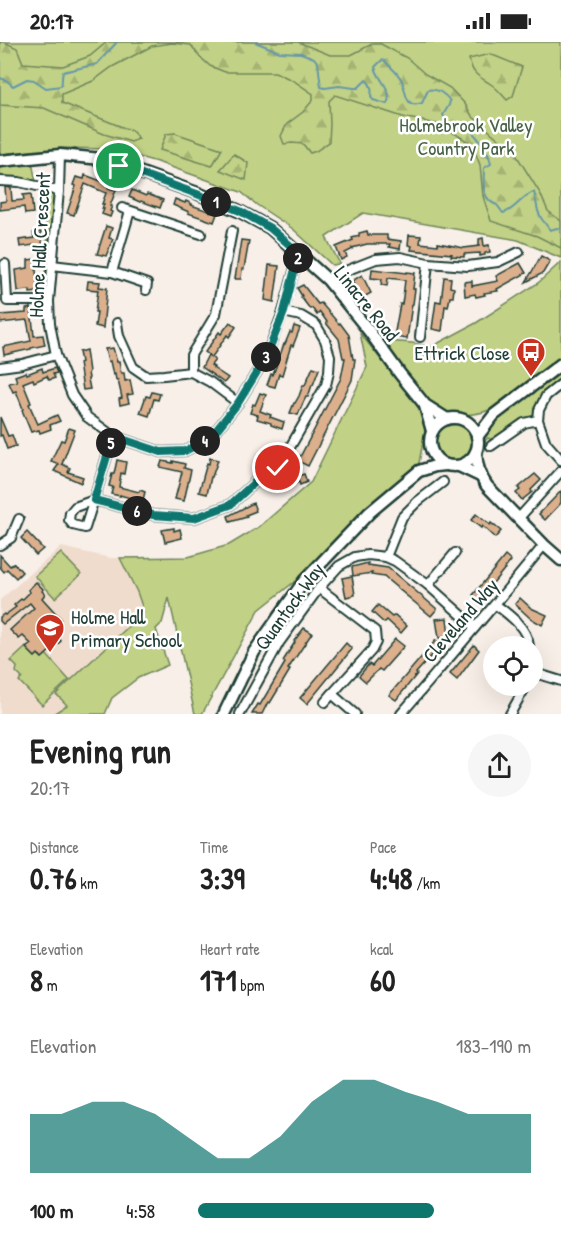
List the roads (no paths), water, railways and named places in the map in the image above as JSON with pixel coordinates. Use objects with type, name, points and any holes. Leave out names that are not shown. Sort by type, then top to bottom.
[{"type":"street","name":"Linacre Road","points":[[0,161],[60,154],[102,159],[240,211],[270,228],[328,280],[425,405],[447,419]]},
{"type":"street","name":"Holme Hall Crescent","points":[[60,154],[49,301],[50,324],[56,355],[72,395],[87,417],[113,436],[161,452],[185,451],[203,442],[214,433],[238,403],[266,357],[284,312],[299,253]]},
{"type":"street","points":[[0,182],[19,182],[59,190]]},
{"type":"street","points":[[112,272],[126,210],[201,234]]},
{"type":"street","points":[[191,372],[191,355],[216,314],[232,231]]},
{"type":"street","points":[[328,280],[376,259],[400,257],[428,263],[468,266],[498,262],[519,252]]},
{"type":"street","points":[[420,337],[428,263]]},
{"type":"street","points":[[5,264],[7,301],[49,301]]},
{"type":"street","points":[[52,265],[112,272],[147,284],[146,290]]},
{"type":"street","points":[[284,312],[301,316],[316,325],[325,340],[330,356],[326,385],[289,449]]},
{"type":"street","points":[[117,323],[119,336],[133,367],[146,376],[191,372],[210,382],[238,403]]},
{"type":"street","points":[[0,368],[56,355]]},
{"type":"street","points":[[477,437],[494,415],[561,364]]},
{"type":"street","points":[[561,384],[546,396],[539,410],[538,420],[546,443],[561,460]]},
{"type":"street","name":"Linacre Road","points":[[425,405],[432,430]]},
{"type":"street","points":[[465,421],[494,415]]},
{"type":"street","points":[[446,465],[432,452],[430,439],[432,430],[437,424],[456,418],[465,421],[473,428],[477,437],[477,465],[480,476],[487,486],[561,560]]},
{"type":"street","points":[[491,446],[524,423],[538,420]]},
{"type":"street","points":[[113,436],[94,500],[153,515],[194,518],[230,505],[271,464],[278,468]]},
{"type":"street","points":[[419,471],[430,447]]},
{"type":"street","points":[[459,466],[471,459],[476,452]]},
{"type":"street","points":[[224,714],[254,652],[304,581],[370,512],[419,471],[435,466],[459,466],[480,476]]},
{"type":"street","points":[[518,519],[561,471]]},
{"type":"street","points":[[443,482],[402,517],[386,557],[428,585],[475,627]]},
{"type":"street","points":[[0,545],[11,538],[19,519]]},
{"type":"street","name":"Cleveland Way","points":[[401,714],[496,605],[544,545]]},
{"type":"street","points":[[428,585],[455,553]]},
{"type":"street","name":"Quantock Way","points":[[240,714],[279,643],[339,566],[355,557],[368,555],[386,557]]},
{"type":"street","points":[[320,588],[375,631],[376,642],[372,650],[325,702]]},
{"type":"street","points":[[496,605],[518,623],[526,636]]},
{"type":"street","points":[[543,675],[561,681]]},
{"type":"street","points":[[332,694],[356,714]]},
{"type":"street","points":[[510,714],[520,696]]},
{"type":"waterway","points":[[0,78],[13,86],[27,79],[34,80],[46,88],[61,86],[63,72],[97,64],[117,42]]},
{"type":"waterway","points":[[255,42],[280,52],[301,53],[314,58],[318,63],[321,87],[358,88],[366,80],[373,100],[387,104],[389,99],[387,90],[375,67],[382,60],[399,76],[412,104],[422,103],[428,90],[440,92],[450,101],[443,115],[451,127],[470,130],[488,154],[491,164],[484,168],[485,194],[488,199],[503,213],[534,192],[541,218],[550,230],[561,229]]},
{"type":"waterway","points":[[0,60],[0,65]]},
{"type":"place","name":"Ettrick Close","points":[[531,378]]},
{"type":"place","name":"Holme Hall Primary School","points":[[50,654]]},
{"type":"park label","name":"Holmebrook Valley Country Park","points":[[466,136]]}]
